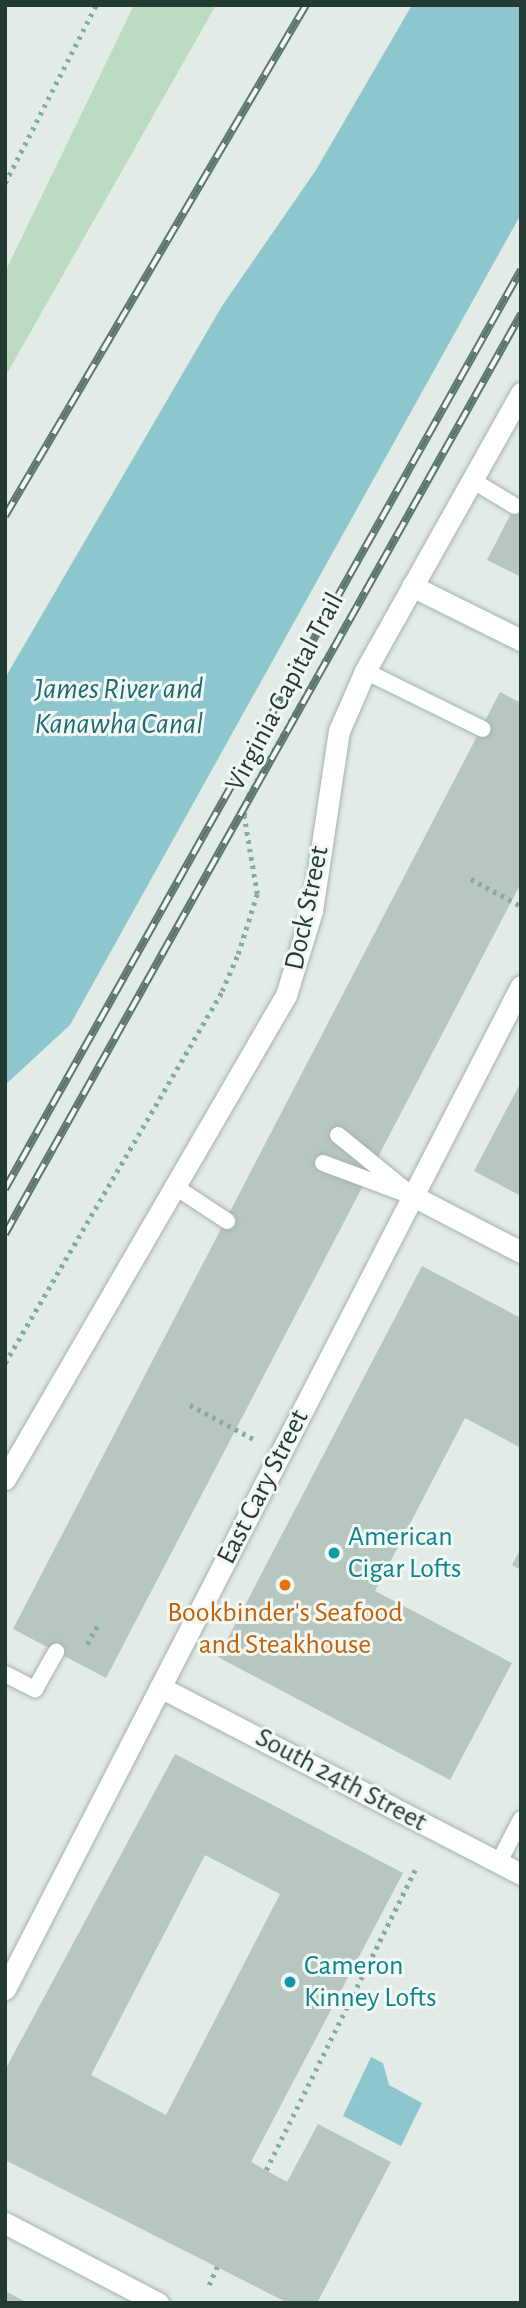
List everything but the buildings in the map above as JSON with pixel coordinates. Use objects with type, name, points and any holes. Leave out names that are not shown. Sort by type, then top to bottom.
[{"type":"street","name":"Dock Street","points":[[5,1479],[177,1188],[273,1019],[304,949],[319,870],[331,764],[339,731],[365,670],[521,393]]},
{"type":"street","points":[[412,586],[521,640]]},
{"type":"street","name":"East Cary Street","points":[[5,1989],[521,986]]},
{"type":"street","points":[[413,1196],[521,1252]]},
{"type":"street","name":"South 24th Street","points":[[160,1687],[521,1874]]},
{"type":"street","points":[[5,2222],[158,2303]]},
{"type":"lane","points":[[472,480],[515,506]]},
{"type":"lane","points":[[365,670],[482,729]]},
{"type":"lane","points":[[338,1135],[413,1196]]},
{"type":"lane","points":[[323,1163],[413,1196]]},
{"type":"lane","points":[[177,1188],[227,1221]]},
{"type":"lane","points":[[5,1674],[35,1689],[57,1652]]},
{"type":"lane","points":[[499,1863],[521,1819]]},
{"type":"path","points":[[5,183],[96,5]]},
{"type":"path","name":"Virginia Capital Trail","points":[[5,1363],[222,991],[238,954],[257,894],[244,816],[248,796],[521,312]]},
{"type":"path","points":[[471,880],[521,906]]},
{"type":"path","points":[[190,1405],[261,1443]]},
{"type":"path","points":[[88,1644],[99,1622]]},
{"type":"path","points":[[266,2170],[415,1870]]},
{"type":"path","points":[[209,2285],[218,2267]]},
{"type":"green space","points":[[134,5],[216,5],[5,377],[5,272]]},
{"type":"water","name":"James River and Kanawha Canal","points":[[412,5],[521,5],[521,214],[70,1025],[5,1085],[5,678],[222,306],[316,170]]},
{"type":"water","points":[[371,2057],[383,2063],[389,2085],[422,2103],[401,2146],[343,2116]]},
{"type":"railway","points":[[5,516],[306,5]]},
{"type":"railway","points":[[5,1189],[521,270]]},
{"type":"railway","points":[[5,1234],[521,314]]},
{"type":"place","name":"American Cigar Lofts","points":[[334,1553]]},
{"type":"place","name":"Bookbinder's Seafood and Steakhouse","points":[[285,1585]]},
{"type":"place","name":"Cameron Kinney Lofts","points":[[290,1982]]}]
